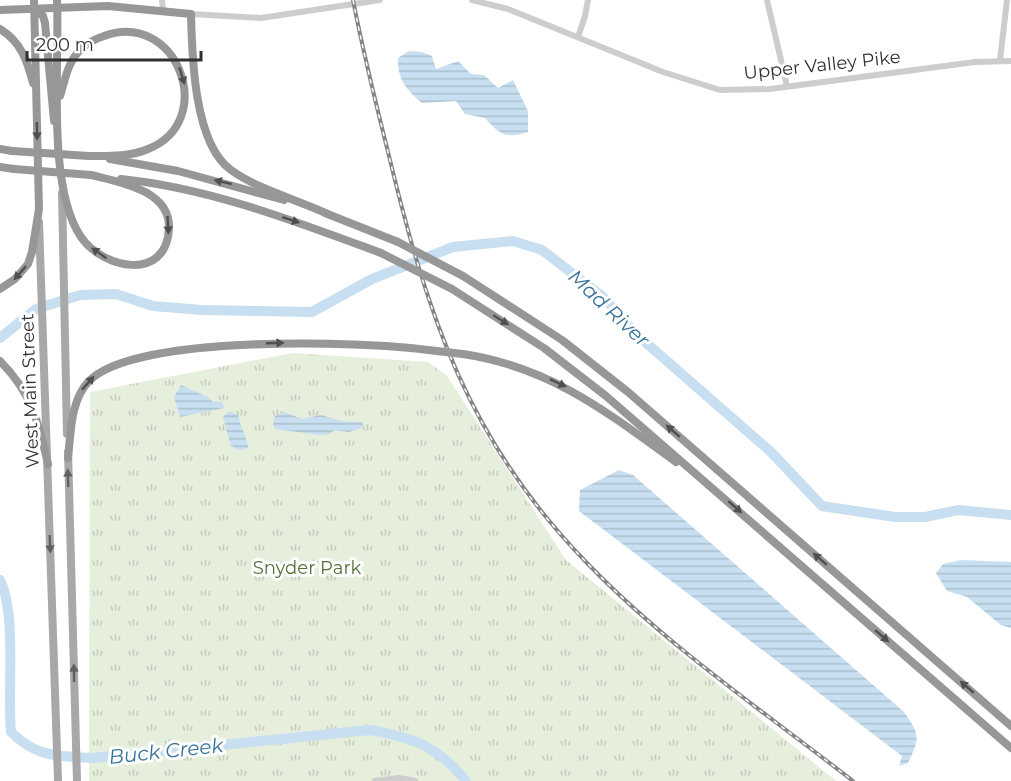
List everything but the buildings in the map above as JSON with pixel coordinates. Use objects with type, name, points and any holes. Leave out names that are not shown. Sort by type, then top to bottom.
[{"type":"highway","points":[[47,0],[57,4]]},
{"type":"highway","points":[[0,10],[57,4],[163,10],[192,14],[202,115],[214,152],[225,166],[241,176],[398,242],[463,276],[562,340],[628,392],[1011,726]]},
{"type":"highway","name":"West Main Street","points":[[57,4],[62,193]]},
{"type":"highway","points":[[34,5],[45,23],[52,110],[59,137]]},
{"type":"highway","name":"West Main Street","points":[[34,5],[39,209]]},
{"type":"highway","points":[[0,29],[14,39],[24,54],[36,97]]},
{"type":"highway","points":[[0,150],[116,156],[146,150],[163,141],[170,134],[181,115],[185,95],[183,78],[175,59],[163,45],[136,33],[118,32],[100,37],[82,48],[72,61],[58,102]]},
{"type":"highway","points":[[89,156],[224,182],[328,214]]},
{"type":"highway","points":[[0,169],[91,175],[153,184],[229,201],[298,222],[381,253],[452,289],[576,372],[1011,748]]},
{"type":"highway","points":[[62,193],[80,235],[93,250],[121,264],[138,265],[153,259],[163,248],[168,236],[169,220],[163,207],[152,196],[136,188],[91,175]]},
{"type":"highway","points":[[0,289],[15,279],[28,264],[39,209]]},
{"type":"highway","points":[[68,458],[73,415],[78,396],[97,374],[118,363],[174,352],[280,343],[345,343],[463,354],[521,368],[565,386],[614,416],[721,495]]},
{"type":"highway","points":[[0,361],[9,370],[33,408],[48,464]]},
{"type":"main road","name":"West Main Street","points":[[62,193],[62,271],[76,781]]},
{"type":"main road","name":"West Main Street","points":[[39,209],[58,781]]},
{"type":"street","points":[[162,0],[163,10]]},
{"type":"street","points":[[192,14],[261,18],[338,3],[380,0]]},
{"type":"street","name":"Upper Valley Pike","points":[[472,0],[508,9],[706,87],[734,91],[1000,60],[1011,62]]},
{"type":"street","points":[[578,37],[588,0]]},
{"type":"street","points":[[767,0],[787,86]]},
{"type":"street","points":[[1000,60],[1007,0]]},
{"type":"street","points":[[375,781],[399,778],[416,781]]},
{"type":"green space","name":"Snyder Park","points":[[293,353],[428,362],[447,376],[566,560],[836,781],[89,781],[90,392]]},
{"type":"water","points":[[409,51],[432,56],[436,69],[458,61],[471,74],[484,75],[498,88],[513,80],[528,111],[528,132],[509,135],[499,132],[485,118],[465,114],[456,101],[422,103],[408,89],[399,72],[398,58]]},
{"type":"water","points":[[181,385],[208,397],[213,402],[222,402],[224,408],[180,417],[174,397]]},
{"type":"water","points":[[229,411],[238,415],[248,448],[239,450],[231,446],[223,417]]},
{"type":"water","points":[[284,412],[302,419],[321,415],[342,421],[362,422],[364,427],[349,432],[334,430],[330,434],[320,435],[275,429],[273,425],[275,416]]},
{"type":"water","points":[[619,470],[633,475],[904,712],[916,736],[915,747],[908,763],[899,766],[902,756],[579,511],[580,490]]},
{"type":"water","points":[[961,560],[1011,562],[1011,628],[1001,625],[967,597],[947,591],[936,573],[943,564]]},
{"type":"waterway","name":"Mad River","points":[[0,338],[36,309],[80,295],[116,294],[153,306],[202,310],[312,312],[372,279],[453,247],[513,241],[542,250],[603,297],[636,334],[771,452],[822,506],[895,517],[925,517],[958,510],[1011,515]]},
{"type":"waterway","name":"Buck Creek","points":[[0,580],[5,595],[10,633],[11,732],[39,751],[59,756],[93,758],[370,730],[399,736],[424,745],[446,760],[466,781]]},
{"type":"railway","points":[[353,0],[404,215],[437,323],[482,423],[511,471],[546,517],[617,593],[682,650],[853,781]]}]
